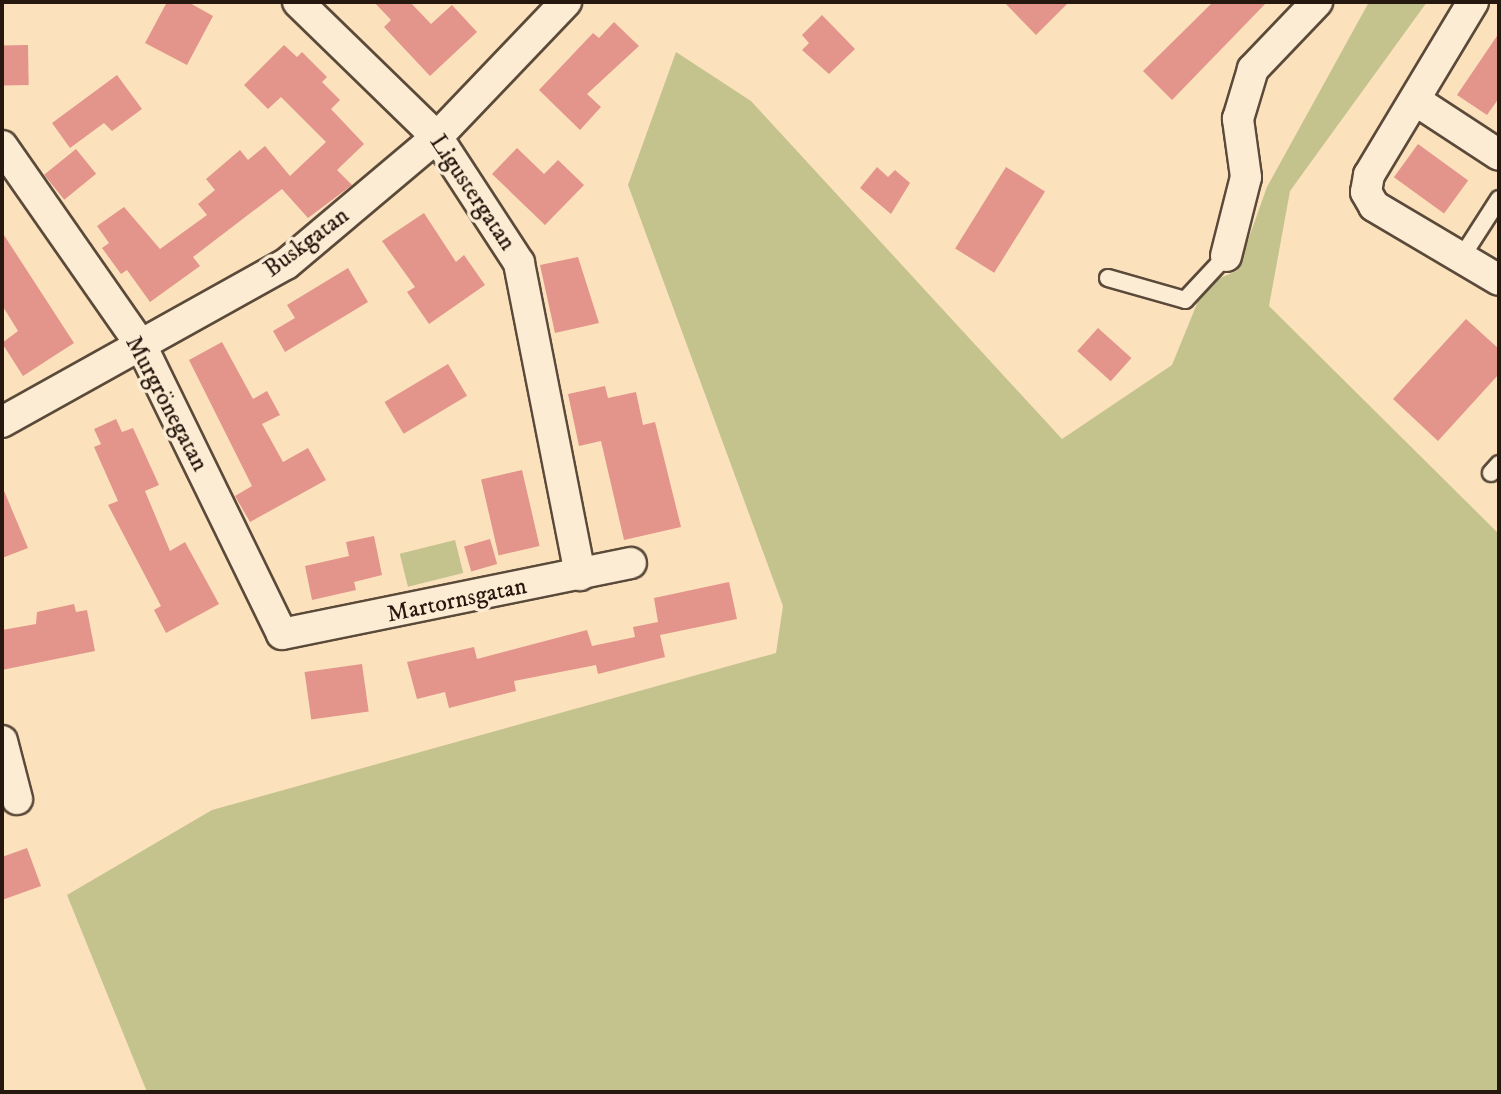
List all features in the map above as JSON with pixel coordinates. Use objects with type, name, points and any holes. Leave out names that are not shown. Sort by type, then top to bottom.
[{"type":"street","name":"Ligustergatan","points":[[298,2],[437,137],[519,263],[580,575]]},
{"type":"street","name":"Buskgatan","points":[[2,422],[142,347],[286,264],[437,137],[566,2]]},
{"type":"street","points":[[1226,256],[1246,177],[1238,119],[1253,69],[1317,2]]},
{"type":"street","points":[[1473,2],[1369,175],[1366,192],[1374,206],[1499,280]]},
{"type":"street","points":[[1415,100],[1499,154]]},
{"type":"street","name":"Murgrönegatan","points":[[2,146],[142,347],[282,634]]},
{"type":"street","name":"Martornsgatan","points":[[282,634],[631,563]]},
{"type":"street","points":[[2,741],[17,799]]},
{"type":"lane","points":[[1461,258],[1499,199]]},
{"type":"lane","points":[[1108,278],[1185,300],[1226,256]]},
{"type":"shaded area","points":[[1369,2],[1427,2],[1290,191],[1269,306],[1499,534],[1499,1092],[147,1092],[67,895],[212,810],[776,653],[783,606],[628,185],[676,52],[751,101],[1062,439],[1172,365],[1205,284],[1237,271],[1267,187]]},
{"type":"shaded area","points":[[455,540],[463,573],[408,587],[400,554]]},
{"type":"building","points":[[167,2],[188,2],[213,16],[187,65],[145,43]]},
{"type":"building","points":[[374,2],[410,2],[431,24],[452,5],[477,32],[430,76],[384,27],[391,20]]},
{"type":"building","points":[[1004,2],[1069,2],[1036,35]]},
{"type":"building","points":[[1213,2],[1267,2],[1172,100],[1143,71]]},
{"type":"building","points":[[822,15],[855,49],[829,74],[802,50],[809,43],[802,35]]},
{"type":"building","points":[[614,22],[639,46],[587,94],[601,107],[580,130],[539,90],[593,33],[599,38]]},
{"type":"building","points":[[1499,33],[1499,98],[1487,115],[1457,95]]},
{"type":"building","points":[[2,45],[28,45],[29,85],[3,85]]},
{"type":"building","points":[[284,45],[297,57],[302,52],[327,77],[322,82],[340,100],[331,109],[364,144],[337,170],[352,185],[308,218],[282,189],[193,257],[200,266],[150,302],[127,270],[121,274],[102,248],[109,243],[97,226],[124,207],[160,249],[207,215],[198,204],[215,190],[206,179],[240,150],[248,160],[265,146],[290,176],[326,142],[281,97],[268,109],[244,85]]},
{"type":"building","points":[[117,75],[142,109],[112,131],[104,123],[70,148],[52,123]]},
{"type":"building","points":[[1418,144],[1468,180],[1444,214],[1394,177]]},
{"type":"building","points":[[517,148],[544,174],[558,160],[584,185],[545,225],[492,174]]},
{"type":"building","points":[[76,149],[96,174],[64,200],[44,175]]},
{"type":"building","points":[[877,167],[888,177],[895,170],[910,183],[891,214],[860,188]]},
{"type":"building","points":[[1006,167],[1045,191],[994,273],[955,248]]},
{"type":"building","points":[[424,213],[456,262],[464,255],[485,285],[429,324],[407,292],[415,287],[382,241]]},
{"type":"building","points":[[2,232],[74,343],[23,376],[2,343],[18,331],[2,305]]},
{"type":"building","points":[[578,257],[599,323],[555,333],[540,265]]},
{"type":"building","points":[[348,268],[368,302],[285,352],[273,331],[295,318],[287,305]]},
{"type":"building","points":[[1466,319],[1499,349],[1499,374],[1438,441],[1393,399]]},
{"type":"building","points":[[1098,328],[1131,358],[1111,381],[1077,351]]},
{"type":"building","points":[[222,342],[253,399],[267,391],[280,415],[262,424],[283,462],[308,448],[326,480],[250,522],[235,496],[252,486],[189,360]]},
{"type":"building","points":[[448,364],[467,396],[404,434],[385,402]]},
{"type":"building","points":[[605,386],[608,398],[636,392],[643,425],[655,422],[681,527],[624,540],[601,441],[579,446],[568,394]]},
{"type":"building","points":[[116,419],[122,432],[133,428],[159,485],[145,491],[170,551],[185,542],[219,604],[166,633],[154,610],[161,606],[108,505],[118,501],[94,447],[101,444],[94,429]]},
{"type":"building","points":[[522,470],[540,546],[499,555],[481,479]]},
{"type":"building","points":[[2,486],[28,548],[2,558]]},
{"type":"building","points":[[374,536],[382,575],[354,582],[356,590],[312,600],[305,566],[349,556],[346,542]]},
{"type":"building","points":[[490,539],[497,564],[471,571],[464,546]]},
{"type":"building","points":[[729,582],[737,619],[660,635],[665,657],[598,674],[596,665],[514,681],[516,691],[449,708],[445,692],[417,699],[407,662],[474,647],[477,659],[587,630],[592,646],[635,637],[633,627],[658,622],[654,598]]},
{"type":"building","points":[[74,604],[76,612],[87,610],[95,651],[2,670],[2,630],[36,624],[37,612]]},
{"type":"building","points":[[362,664],[369,712],[311,720],[305,672]]},
{"type":"building","points":[[27,848],[41,886],[2,900],[2,857]]}]
